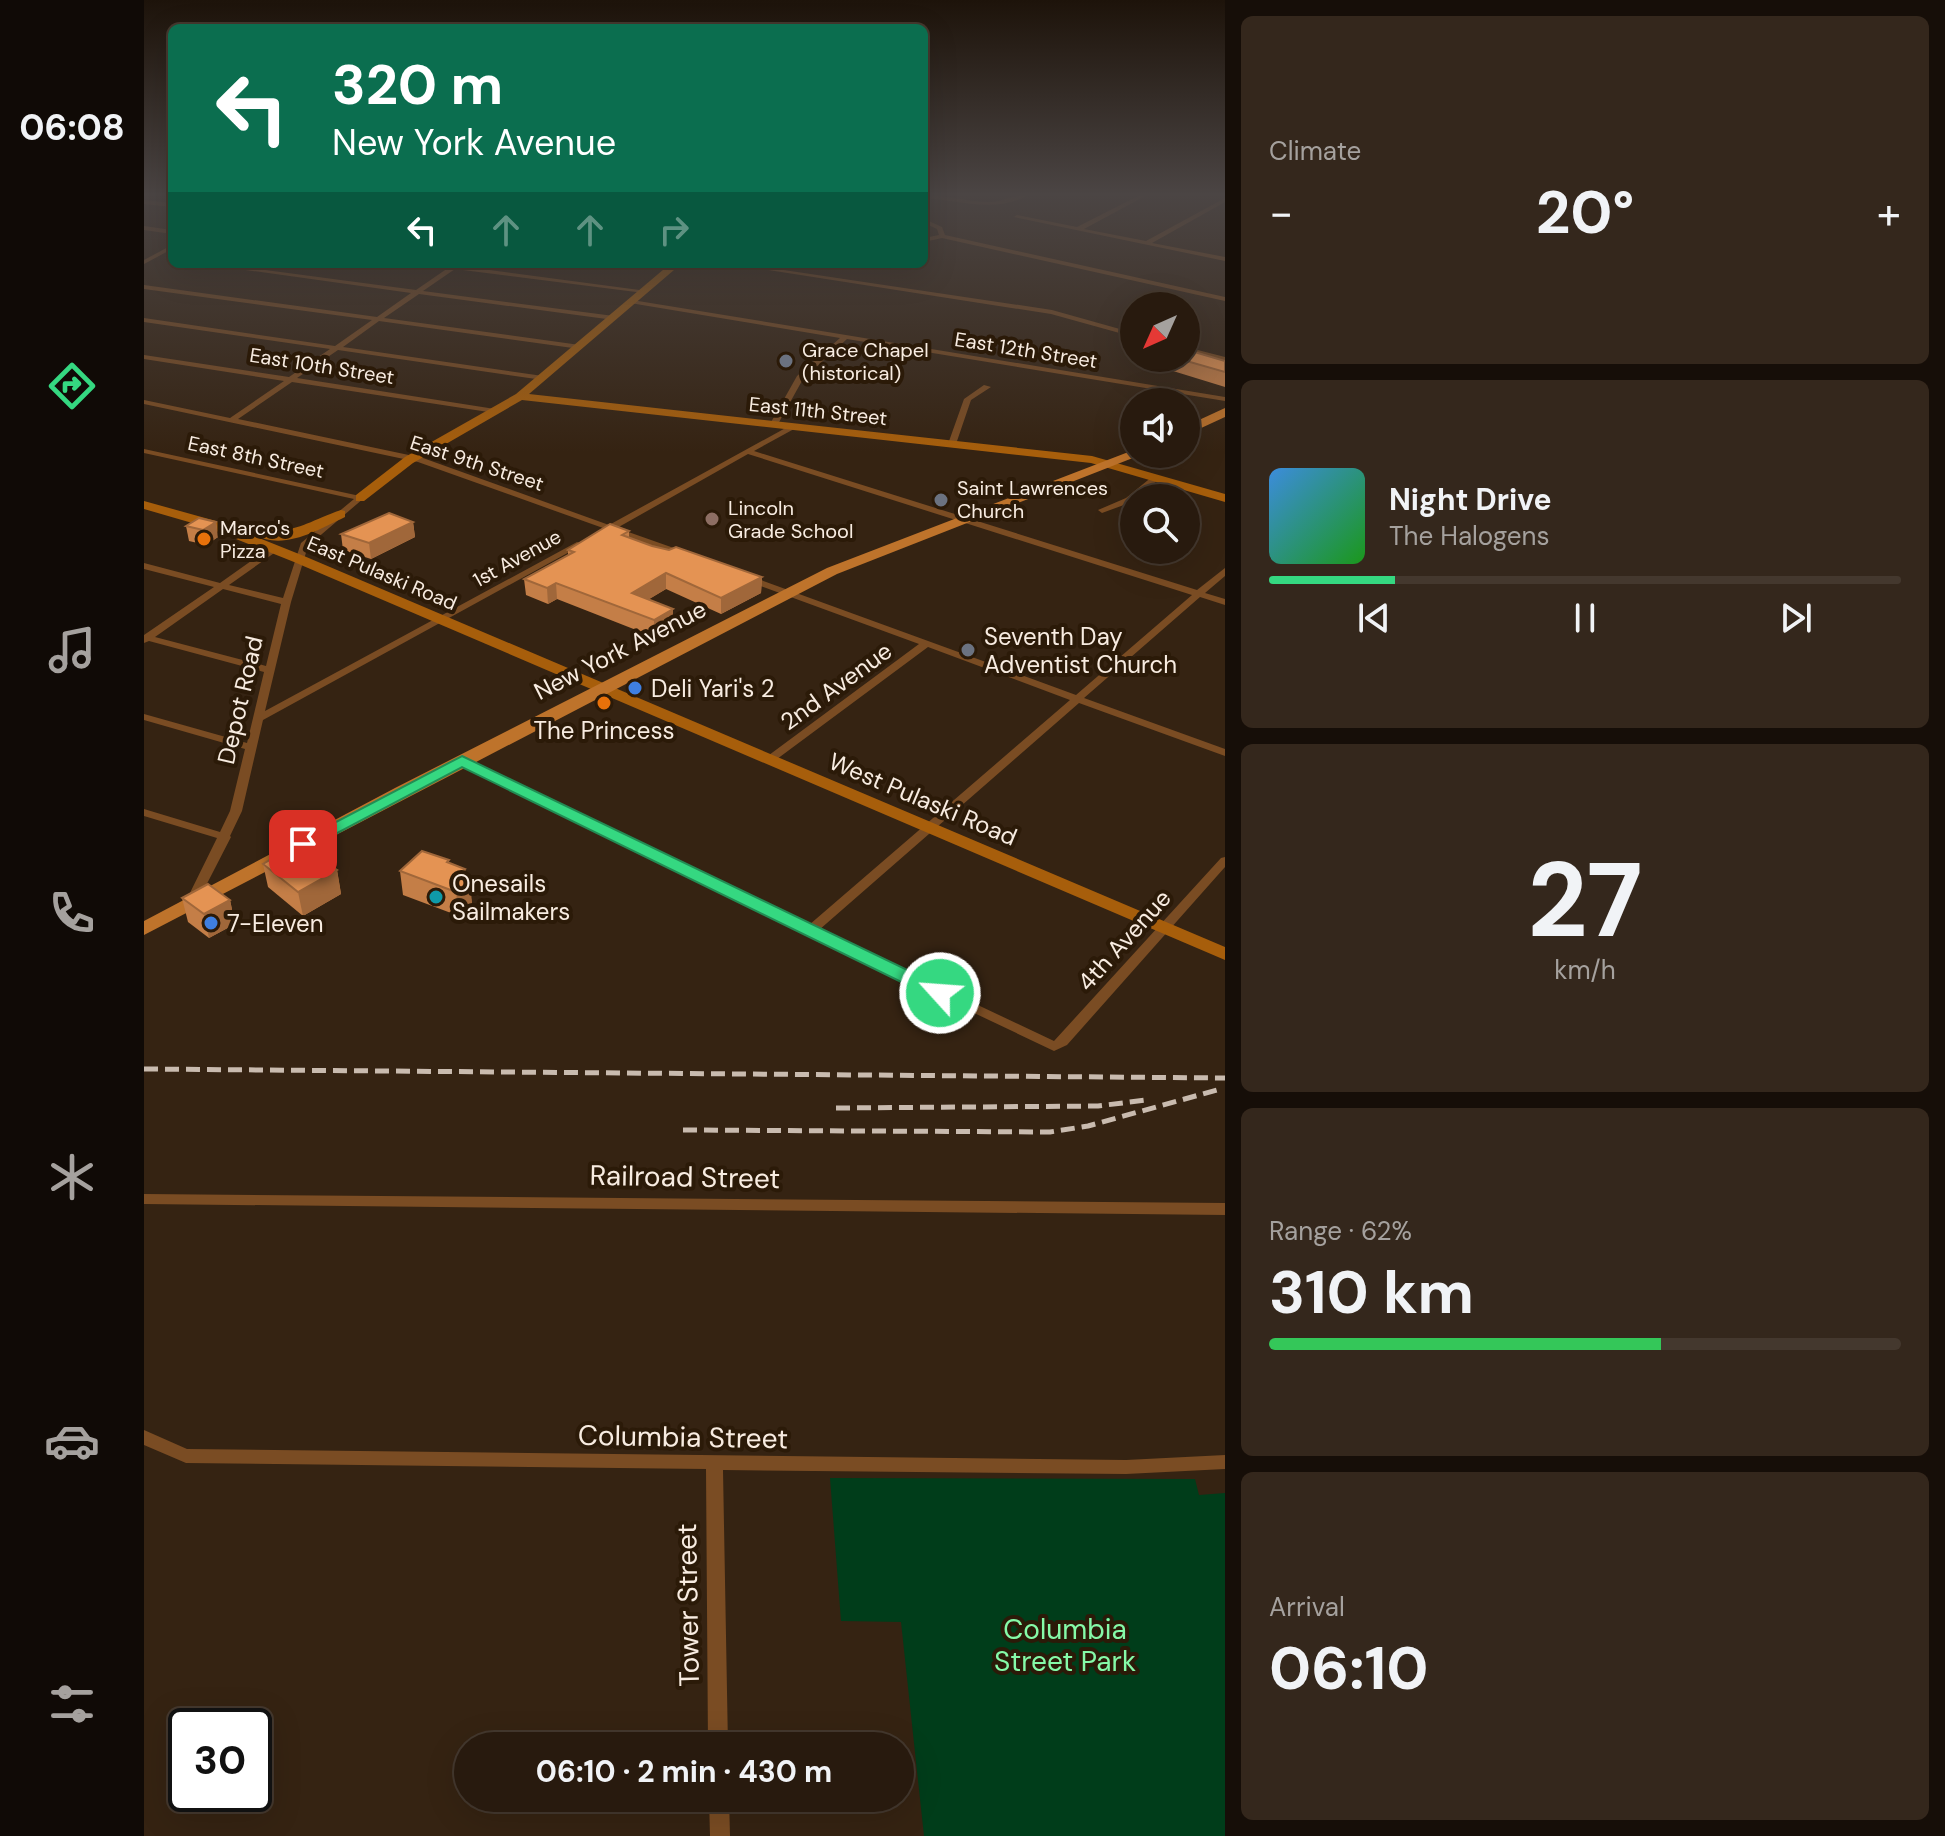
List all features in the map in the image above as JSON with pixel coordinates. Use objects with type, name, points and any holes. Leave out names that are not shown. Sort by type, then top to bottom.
[{"type":"main road","points":[[1200,424],[1225,412]]},
{"type":"main road","name":"New York Avenue","points":[[147,925],[832,571],[1120,461]]},
{"type":"street","points":[[332,281],[614,318]]},
{"type":"street","points":[[232,420],[435,281]]},
{"type":"street","points":[[566,281],[644,291]]},
{"type":"street","name":"Depot Road","points":[[190,905],[236,811],[286,602],[304,545],[412,458],[520,396],[656,281]]},
{"type":"street","points":[[843,281],[1052,312],[1120,331]]},
{"type":"street","points":[[1143,281],[1225,299]]},
{"type":"street","points":[[144,287],[580,347]]},
{"type":"street","name":"East 12th Street","points":[[632,302],[1225,399]]},
{"type":"street","points":[[144,320],[543,378]]},
{"type":"street","points":[[774,424],[800,378],[846,336]]},
{"type":"street","points":[[1200,353],[1225,359]]},
{"type":"street","name":"East 10th Street","points":[[144,357],[495,411]]},
{"type":"street","points":[[952,444],[968,399],[987,387]]},
{"type":"street","name":"East 11th Street","points":[[520,396],[1112,465],[1225,498]]},
{"type":"street","name":"East 9th Street","points":[[144,402],[412,458],[691,557]]},
{"type":"street","name":"1st Avenue","points":[[259,718],[791,427]]},
{"type":"street","name":"East 8th Street","points":[[144,451],[360,498]]},
{"type":"street","points":[[750,452],[1225,602]]},
{"type":"street","points":[[1102,510],[1129,500],[1156,478]]},
{"type":"street","name":"East Pulaski Road","points":[[144,505],[211,524],[299,559],[601,688]]},
{"type":"street","name":"Depot Road","points":[[274,549],[304,530],[341,514]]},
{"type":"street","points":[[211,524],[225,523],[274,536],[304,530]]},
{"type":"street","points":[[145,638],[274,549]]},
{"type":"street","points":[[144,566],[286,602]]},
{"type":"street","points":[[462,761],[811,930],[1225,571]]},
{"type":"street","points":[[735,574],[1225,753]]},
{"type":"street","points":[[145,638],[270,670]]},
{"type":"street","name":"2nd Avenue","points":[[769,760],[926,644]]},
{"type":"street","name":"West Pulaski Road","points":[[601,688],[1225,954]]},
{"type":"street","points":[[144,717],[252,748]]},
{"type":"street","points":[[144,812],[225,837]]},
{"type":"street","name":"4th Avenue","points":[[811,930],[1054,1046],[1062,1042],[1225,860]]},
{"type":"street","name":"Railroad Street","points":[[144,1199],[1225,1209]]},
{"type":"street","name":"Columbia Street","points":[[144,1437],[186,1456],[1126,1467],[1225,1462]]},
{"type":"street","name":"Tower Street","points":[[714,1464],[718,1732]]},
{"type":"street","points":[[719,1812],[720,1836]]},
{"type":"green space","name":"Columbia Street Park","points":[[830,1478],[1195,1479],[1199,1495],[1225,1493],[1225,1836],[924,1836],[901,1622],[841,1621]]},
{"type":"building","points":[[1200,354],[1225,361],[1225,372],[1200,365]]},
{"type":"building","points":[[389,513],[413,522],[369,543],[341,534]]},
{"type":"building","points":[[199,518],[216,522],[203,530],[186,526]]},
{"type":"building","points":[[610,524],[629,531],[622,535],[652,546],[669,550],[676,547],[762,577],[721,598],[666,573],[632,593],[673,609],[654,620],[556,583],[547,588],[524,579],[574,552],[568,550]]},
{"type":"building","points":[[292,847],[311,854],[337,870],[298,892],[263,864]]},
{"type":"building","points":[[422,851],[465,869],[458,875],[470,880],[456,892],[400,871]]},
{"type":"building","points":[[208,884],[230,900],[204,914],[182,898]]},
{"type":"railway","points":[[144,1069],[1225,1078]]},
{"type":"railway","points":[[683,1130],[1050,1132],[1088,1126],[1217,1090]]},
{"type":"railway","points":[[836,1108],[1098,1106],[1146,1100]]},
{"type":"place","name":"Grace Chapel (historical)","points":[[786,361]]},
{"type":"place","name":"Saint Lawrences Church","points":[[941,500]]},
{"type":"place","name":"Lincoln Grade School","points":[[712,519]]},
{"type":"place","name":"Marco's Pizza","points":[[204,539]]},
{"type":"place","name":"Seventh Day Adventist Church","points":[[968,650]]},
{"type":"place","name":"Deli Yari's 2","points":[[635,688]]},
{"type":"place","name":"The Princess","points":[[604,703]]},
{"type":"place","name":"Onesails Sailmakers","points":[[436,897]]},
{"type":"place","name":"7-Eleven","points":[[211,923]]},
{"type":"route","points":[[303,844],[462,761],[623,842],[940,993]]}]
